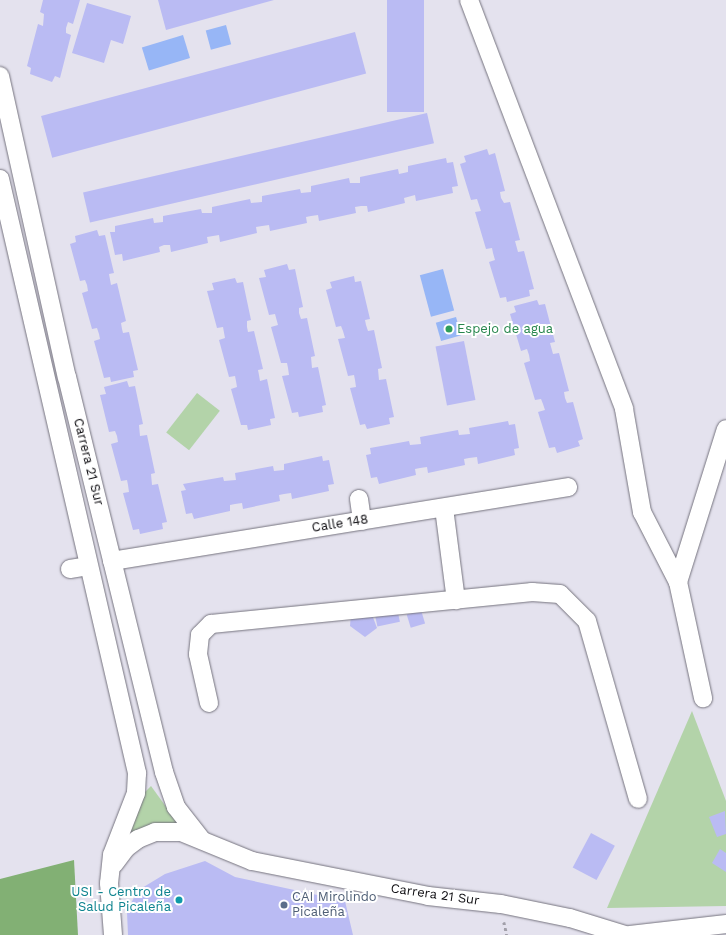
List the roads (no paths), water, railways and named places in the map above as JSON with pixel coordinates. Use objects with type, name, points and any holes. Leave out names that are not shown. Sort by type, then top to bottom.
[{"type":"street","points":[[469,0],[624,408],[642,512],[678,582],[703,698]]},
{"type":"street","name":"Carrera 21 Sur","points":[[0,76],[112,561],[164,772],[176,807],[201,839]]},
{"type":"street","name":"Carrera 21 Sur","points":[[0,179],[72,488],[88,566],[137,773],[136,793],[112,855],[109,883],[113,935]]},
{"type":"street","points":[[678,582],[726,429]]},
{"type":"street","points":[[72,488],[93,480]]},
{"type":"street","name":"Calle 148","points":[[112,561],[568,487]]},
{"type":"street","points":[[359,499],[362,521]]},
{"type":"street","points":[[444,508],[456,600]]},
{"type":"street","points":[[70,569],[88,566]]},
{"type":"street","points":[[209,703],[198,654],[200,634],[211,624],[532,592],[560,594],[576,608],[587,621],[638,799]]},
{"type":"street","points":[[137,773],[164,772]]},
{"type":"street","name":"Carrera 21 Sur","points":[[110,871],[126,848],[138,839],[155,832],[181,832],[260,863],[428,896],[501,904],[570,918],[625,935]]},
{"type":"street","points":[[630,935],[726,924]]},
{"type":"water","points":[[226,25],[231,44],[211,50],[206,30]]},
{"type":"water","points":[[183,35],[190,58],[149,71],[142,48]]},
{"type":"water","points":[[443,269],[454,311],[431,317],[420,275]]},
{"type":"water","name":"Espejo de agua","points":[[456,317],[461,335],[441,341],[436,323]]},
{"type":"place","name":"Espejo de agua","points":[[449,329]]},
{"type":"place","name":"USI - Centro de Salud Picaleña","points":[[179,900]]},
{"type":"place","name":"CAI Mirolindo Picaleña","points":[[284,905]]}]
